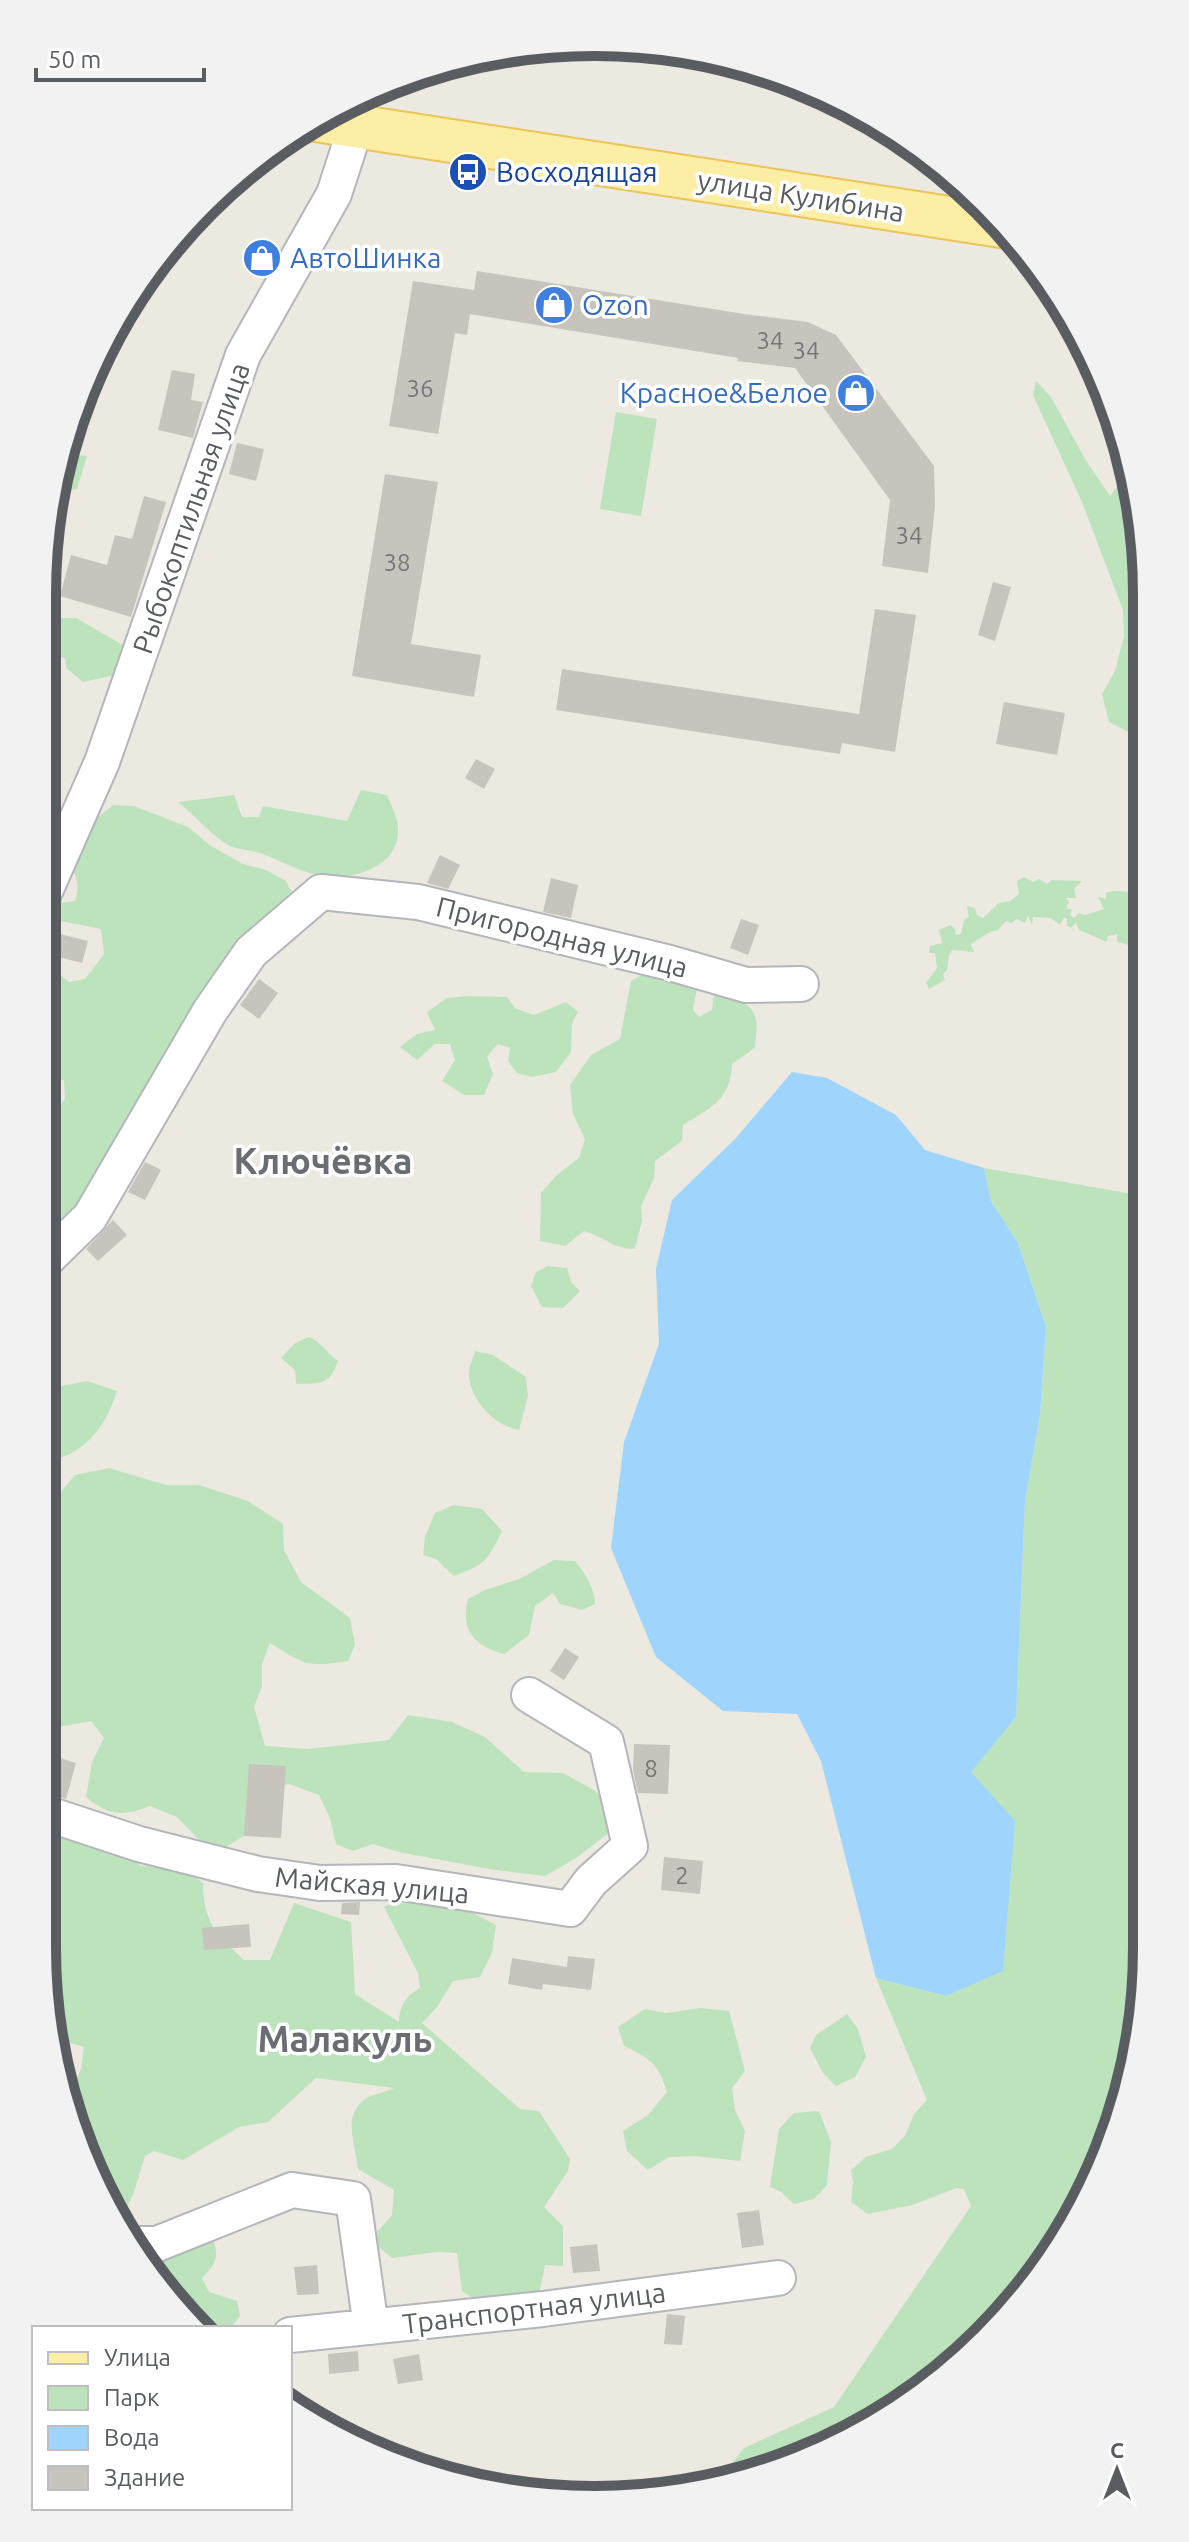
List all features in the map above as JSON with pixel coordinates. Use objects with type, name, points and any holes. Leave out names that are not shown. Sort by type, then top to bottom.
[{"type":"main road","name":"улица Кулибина","points":[[336,123],[984,223]]},
{"type":"street","name":"Рыбокоптильная улица","points":[[56,866],[102,762],[243,355],[334,194],[336,123]]},
{"type":"street","name":"Пригородная улица","points":[[56,1250],[90,1217],[210,1011],[251,952],[321,892],[418,902],[670,963],[746,985],[801,984]]},
{"type":"street","name":"Майская улица","points":[[56,1817],[139,1844],[258,1874],[320,1883],[396,1882],[570,1909],[591,1881],[630,1846],[606,1742],[529,1695]]},
{"type":"street","points":[[145,2244],[157,2244],[292,2190],[353,2199],[371,2327]]},
{"type":"street","name":"Транспортная улица","points":[[292,2335],[543,2309],[778,2278]]},
{"type":"green space","points":[[1036,381],[1051,397],[1085,459],[1110,496],[1119,484],[1124,494],[1132,559],[1133,734],[1109,722],[1102,694],[1115,671],[1124,636],[1123,610],[1082,502],[1033,395]]},
{"type":"green space","points":[[616,412],[657,419],[641,516],[600,509]]},
{"type":"green space","points":[[74,455],[87,456],[77,489],[66,491]]},
{"type":"green space","points":[[56,618],[76,618],[128,648],[115,675],[83,682],[66,668],[65,658],[56,655]]},
{"type":"green space","points":[[361,790],[387,795],[397,821],[396,843],[383,862],[360,873],[336,877],[307,872],[260,853],[230,846],[178,802],[234,795],[242,817],[259,817],[263,806],[347,821]]},
{"type":"green space","points":[[113,805],[134,806],[188,827],[211,846],[243,864],[266,870],[286,881],[296,901],[80,1206],[56,1234],[56,1110],[65,1099],[64,1080],[56,1079],[56,971],[69,982],[85,979],[104,954],[101,929],[56,920],[56,903],[75,901],[77,882],[69,866],[91,823]]},
{"type":"green space","points":[[1024,877],[1033,882],[1039,879],[1047,884],[1052,880],[1082,881],[1074,889],[1076,898],[1066,898],[1069,902],[1066,909],[1072,909],[1070,915],[1074,918],[1079,913],[1085,915],[1104,909],[1098,897],[1106,899],[1106,893],[1133,892],[1133,942],[1129,945],[1117,942],[1117,934],[1108,936],[1107,942],[1079,930],[1076,922],[1071,928],[1067,926],[1064,917],[1060,925],[1051,918],[1033,917],[1032,925],[1028,915],[1025,923],[1017,919],[1011,923],[1006,921],[998,930],[971,944],[974,952],[952,950],[943,974],[945,980],[929,989],[926,983],[937,968],[935,953],[929,953],[930,946],[942,943],[939,930],[950,925],[956,935],[961,934],[964,920],[969,917],[967,906],[975,908],[977,915],[983,918],[999,903],[1010,901],[1019,894],[1017,881]]},
{"type":"green space","points":[[668,974],[697,988],[693,1010],[699,1017],[712,1010],[714,995],[745,1003],[756,1020],[755,1048],[732,1064],[728,1086],[717,1102],[683,1125],[682,1141],[655,1161],[654,1178],[641,1206],[642,1221],[635,1249],[620,1247],[584,1231],[565,1246],[540,1241],[541,1193],[557,1175],[579,1158],[585,1139],[573,1114],[570,1085],[591,1055],[620,1039],[631,981],[642,975]]},
{"type":"green space","points":[[507,997],[515,1008],[534,1015],[566,1002],[578,1012],[572,1023],[571,1052],[556,1072],[532,1077],[517,1073],[508,1061],[510,1048],[498,1044],[487,1056],[493,1074],[484,1095],[464,1095],[442,1081],[455,1060],[450,1044],[435,1044],[417,1060],[400,1047],[417,1034],[435,1030],[427,1012],[447,998]]},
{"type":"green space","points":[[984,1168],[1133,1194],[1133,1948],[1123,2053],[1104,2121],[1077,2186],[1042,2247],[999,2303],[950,2352],[864,2414],[801,2445],[727,2470],[744,2448],[834,2407],[971,2206],[964,2189],[957,2188],[912,2205],[868,2214],[851,2202],[851,2170],[866,2157],[892,2149],[905,2136],[914,2114],[927,2100],[876,1978],[946,1996],[1003,1970],[1014,1821],[970,1772],[1016,1717],[1025,1501],[1040,1415],[1046,1327],[1018,1243],[991,1201]]},
{"type":"green space","points":[[548,1266],[567,1268],[571,1282],[580,1291],[563,1308],[542,1307],[531,1286],[536,1272]]},
{"type":"green space","points":[[309,1337],[338,1361],[331,1375],[323,1382],[296,1384],[295,1370],[281,1358],[295,1343]]},
{"type":"green space","points":[[475,1351],[493,1355],[526,1377],[528,1396],[519,1430],[493,1418],[479,1403],[469,1373]]},
{"type":"green space","points":[[87,1381],[117,1391],[99,1429],[81,1447],[56,1459],[56,1390]]},
{"type":"green space","points":[[109,1468],[166,1485],[199,1485],[248,1501],[283,1524],[284,1550],[301,1582],[350,1618],[355,1645],[348,1661],[314,1664],[291,1656],[270,1643],[262,1664],[262,1686],[254,1707],[265,1746],[308,1749],[389,1740],[408,1715],[452,1722],[485,1737],[524,1772],[563,1773],[594,1790],[614,1810],[610,1832],[576,1858],[545,1876],[489,1869],[373,1844],[353,1851],[336,1844],[330,1818],[319,1795],[289,1784],[263,1789],[244,1836],[222,1849],[197,1838],[177,1817],[150,1806],[116,1813],[94,1803],[86,1797],[92,1762],[104,1738],[91,1721],[56,1727],[56,1498],[75,1475]]},
{"type":"green space","points":[[454,1505],[482,1509],[502,1531],[484,1560],[454,1576],[436,1559],[423,1555],[425,1537],[435,1513]]},
{"type":"green space","points":[[554,1560],[575,1561],[589,1581],[595,1604],[582,1610],[560,1604],[553,1593],[535,1606],[529,1635],[504,1654],[477,1641],[466,1620],[468,1599],[519,1579]]},
{"type":"green space","points":[[56,1831],[122,1852],[141,1866],[185,1869],[203,1883],[206,1908],[213,1927],[244,1960],[270,1960],[294,1903],[351,1922],[355,1994],[399,2022],[404,2002],[420,1988],[418,1973],[384,1907],[401,1899],[467,1910],[496,1925],[492,1953],[480,1977],[453,1981],[437,2007],[422,2023],[520,2109],[539,2111],[570,2159],[568,2171],[544,2207],[563,2226],[563,2266],[545,2265],[539,2294],[477,2301],[462,2291],[457,2253],[437,2252],[392,2258],[379,2247],[377,2232],[392,2215],[394,2190],[358,2169],[352,2118],[361,2102],[394,2088],[316,2078],[268,2122],[239,2127],[183,2160],[154,2151],[145,2156],[125,2211],[97,2154],[74,2087],[81,2069],[84,2047],[64,2041],[61,2018],[56,1948]]},
{"type":"green space","points":[[701,2008],[729,2011],[745,2071],[732,2088],[735,2110],[745,2131],[740,2161],[695,2156],[669,2157],[648,2170],[627,2151],[623,2131],[648,2115],[667,2092],[652,2063],[624,2046],[618,2027],[645,2009],[666,2013]]},
{"type":"green space","points":[[847,2014],[858,2029],[866,2057],[855,2077],[836,2086],[823,2073],[810,2048],[816,2035]]},
{"type":"green space","points":[[819,2111],[831,2142],[827,2185],[814,2199],[794,2204],[770,2187],[779,2129],[794,2113]]},
{"type":"green space","points":[[212,2237],[215,2259],[202,2278],[209,2292],[237,2301],[240,2316],[232,2326],[212,2326],[152,2254]]},
{"type":"water","points":[[792,1072],[827,1078],[896,1115],[925,1150],[984,1168],[991,1201],[1018,1243],[1046,1327],[1040,1415],[1025,1501],[1016,1717],[971,1772],[1015,1821],[1003,1971],[946,1996],[876,1978],[821,1761],[797,1714],[723,1711],[656,1657],[611,1548],[624,1442],[659,1344],[656,1269],[672,1200],[735,1139]]},
{"type":"building","points":[[477,271],[808,322],[836,335],[934,466],[935,506],[928,573],[882,566],[890,500],[795,368],[737,361],[738,358],[470,314],[467,335],[455,333],[438,434],[389,426],[413,281],[474,290]]},
{"type":"building","points":[[172,370],[195,374],[191,400],[203,402],[193,438],[158,430]]},
{"type":"building","points":[[237,443],[264,449],[256,481],[229,474]]},
{"type":"building","points":[[385,474],[438,482],[411,644],[481,655],[474,697],[352,676]]},
{"type":"building","points":[[144,496],[166,502],[131,617],[60,596],[71,555],[107,565],[115,535],[132,539]]},
{"type":"building","points":[[993,582],[1011,587],[995,641],[978,635]]},
{"type":"building","points":[[875,609],[916,615],[895,752],[842,743],[840,754],[556,710],[562,669],[859,714]]},
{"type":"building","points":[[1004,702],[1065,713],[1057,755],[996,744]]},
{"type":"building","points":[[476,759],[495,769],[484,789],[465,778]]},
{"type":"building","points":[[440,855],[460,865],[448,889],[427,883]]},
{"type":"building","points":[[551,878],[578,885],[571,918],[543,912]]},
{"type":"building","points":[[741,919],[759,925],[748,955],[730,948]]},
{"type":"building","points":[[56,933],[88,941],[82,963],[56,956]]},
{"type":"building","points":[[259,979],[278,993],[259,1019],[240,1005]]},
{"type":"building","points":[[145,1162],[161,1170],[145,1200],[128,1192]]},
{"type":"building","points":[[113,1220],[127,1235],[98,1261],[86,1249]]},
{"type":"building","points":[[565,1648],[579,1657],[564,1680],[550,1671]]},
{"type":"building","points":[[634,1744],[670,1745],[668,1794],[638,1793],[633,1770]]},
{"type":"building","points":[[57,1757],[76,1763],[66,1799],[56,1796]]},
{"type":"building","points":[[249,1764],[286,1766],[281,1838],[244,1836]]},
{"type":"building","points":[[664,1857],[703,1861],[700,1894],[661,1890]]},
{"type":"building","points":[[360,1902],[359,1915],[341,1914],[342,1903]]},
{"type":"building","points":[[249,1924],[251,1947],[204,1950],[202,1928]]},
{"type":"building","points":[[568,1956],[595,1959],[591,1990],[543,1984],[542,1990],[508,1984],[512,1958],[567,1967]]},
{"type":"building","points":[[759,2210],[764,2245],[742,2248],[737,2213]]},
{"type":"building","points":[[597,2244],[600,2271],[573,2273],[570,2247]]},
{"type":"building","points":[[317,2265],[319,2294],[297,2295],[294,2267]]},
{"type":"building","points":[[667,2314],[685,2316],[682,2345],[664,2344]]},
{"type":"building","points":[[358,2351],[359,2371],[329,2374],[328,2354]]},
{"type":"building","points":[[419,2354],[423,2380],[398,2384],[393,2359]]},
{"type":"place","name":"Восходящая","points":[[468,172]]},
{"type":"place","name":"АвтоШинка","points":[[262,258]]},
{"type":"place","name":"Ozon","points":[[554,305]]},
{"type":"place","name":"Красное&Белое","points":[[856,393]]},
{"type":"district","name":"Ключёвка","points":[[323,1161]]},
{"type":"district","name":"Малакуль","points":[[345,2039]]}]
